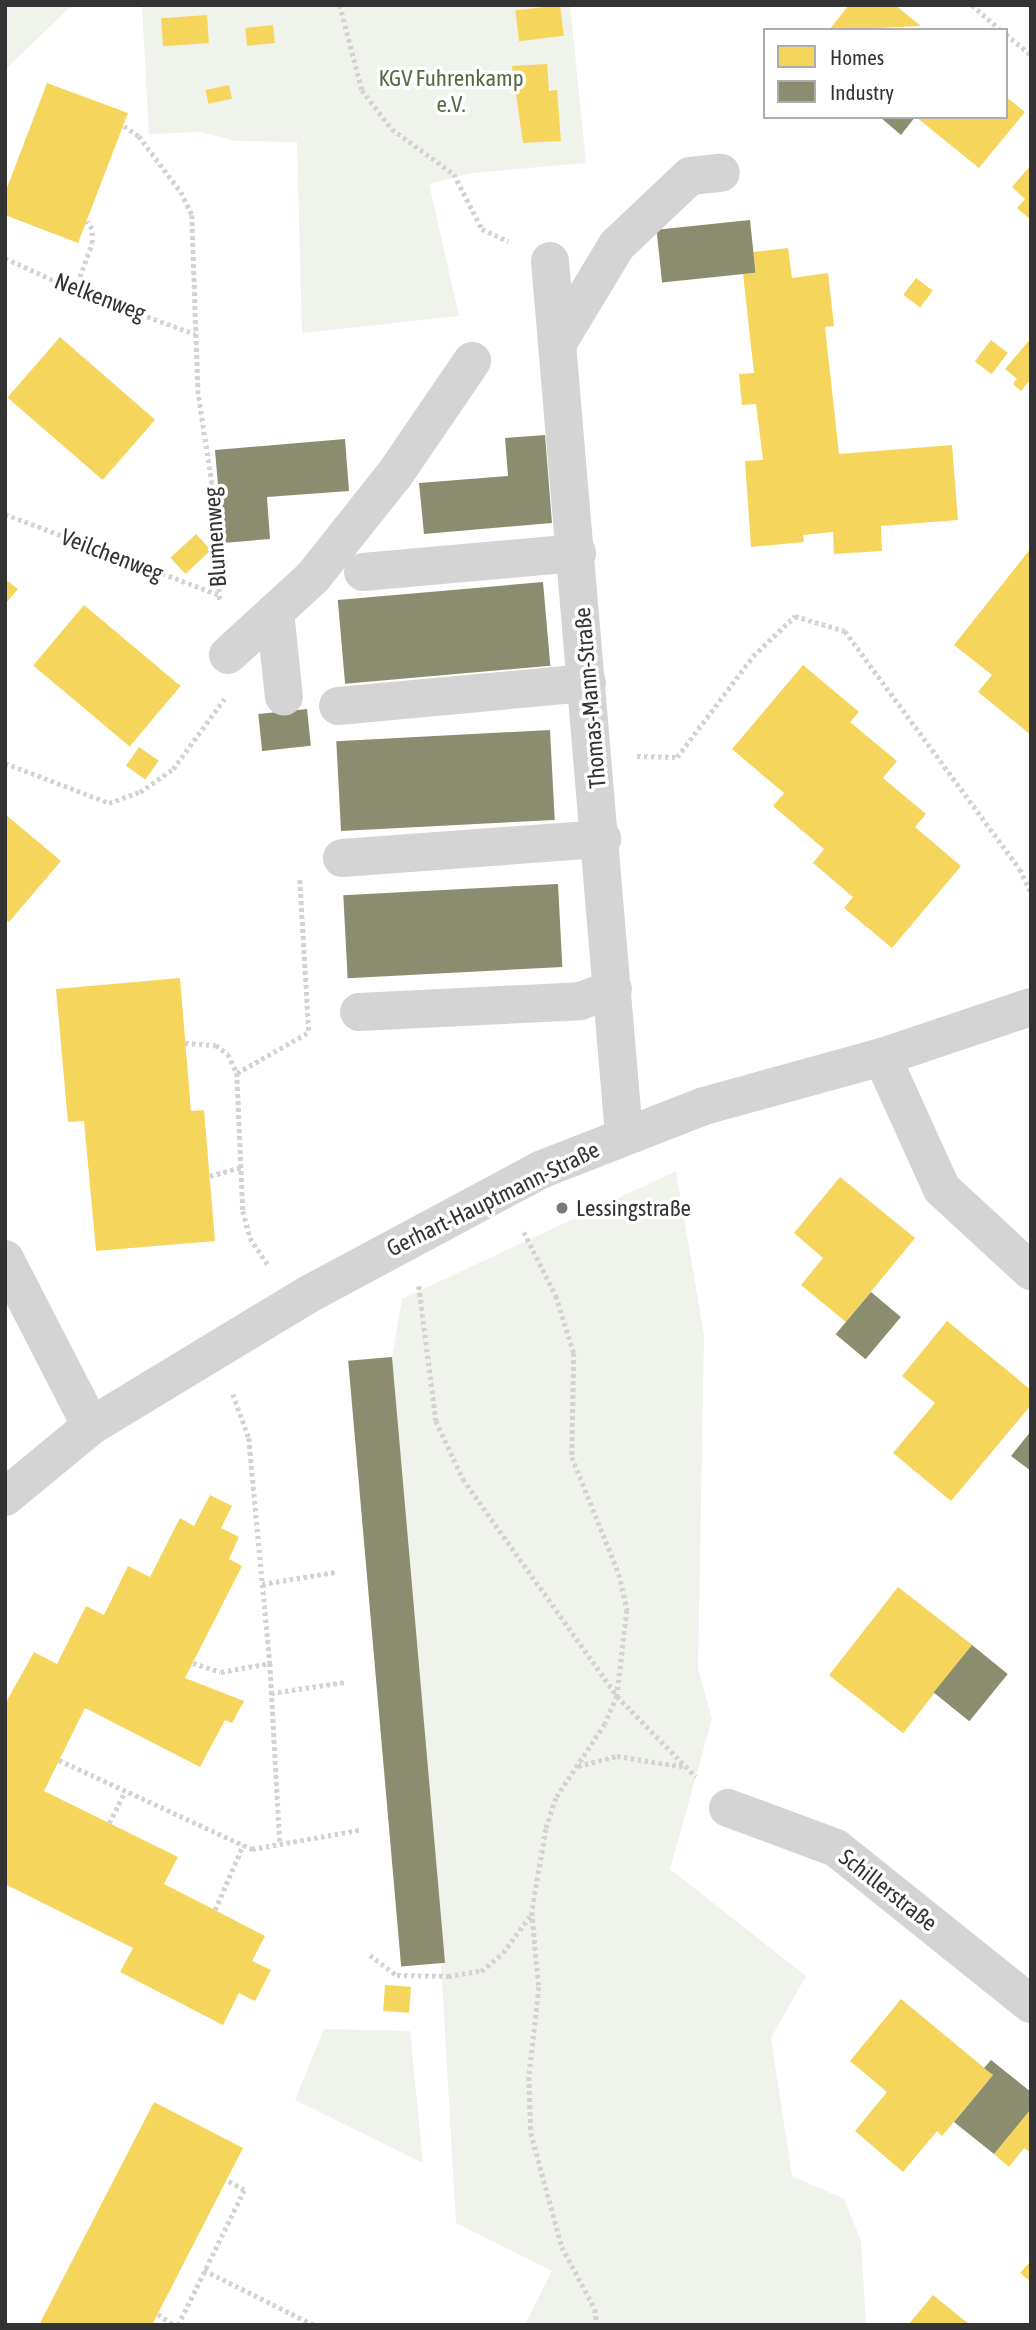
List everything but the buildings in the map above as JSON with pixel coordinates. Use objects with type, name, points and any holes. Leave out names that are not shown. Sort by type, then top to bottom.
[{"type":"street","points":[[559,341],[617,245],[690,176],[721,173]]},
{"type":"street","name":"Thomas-Mann-Straße","points":[[550,261],[602,838],[624,1135]]},
{"type":"street","points":[[228,655],[313,577],[396,474],[472,361]]},
{"type":"street","points":[[363,572],[577,553]]},
{"type":"street","points":[[275,612],[284,697]]},
{"type":"street","points":[[338,706],[587,684]]},
{"type":"street","points":[[342,858],[602,838]]},
{"type":"street","points":[[359,1012],[580,1001],[613,989]]},
{"type":"street","name":"Gerhart-Hauptmann-Straße","points":[[5,1497],[91,1426],[294,1303],[410,1237],[503,1190],[624,1135],[704,1106],[882,1057],[1031,1007]]},
{"type":"street","points":[[882,1057],[942,1189],[1031,1271]]},
{"type":"street","points":[[5,1259],[91,1426]]},
{"type":"street","name":"Schillerstraße","points":[[728,1808],[836,1848],[1031,2004]]},
{"type":"path","points":[[340,5],[362,90],[392,129],[454,174],[482,229],[550,261]]},
{"type":"path","points":[[972,5],[999,28]]},
{"type":"path","points":[[1008,36],[1031,55]]},
{"type":"path","name":"Blumenweg","points":[[5,763],[109,803],[140,792],[173,769],[223,705],[228,655],[219,595],[195,334],[192,215],[181,192],[139,136],[124,126]]},
{"type":"path","points":[[75,290],[92,243],[92,229],[86,222]]},
{"type":"path","name":"Nelkenweg","points":[[5,257],[75,290],[195,334]]},
{"type":"path","name":"Veilchenweg","points":[[5,514],[219,595]]},
{"type":"path","points":[[595,756],[677,757],[753,656],[795,616],[845,631],[1020,869],[1031,892]]},
{"type":"path","points":[[309,1032],[300,873],[309,859],[342,858]]},
{"type":"path","points":[[237,1073],[309,1032],[359,1012]]},
{"type":"path","points":[[185,1043],[216,1045],[228,1054],[237,1073],[241,1167],[250,1238],[294,1303]]},
{"type":"path","points":[[210,1176],[241,1167]]},
{"type":"path","points":[[503,1190],[556,1296],[574,1353],[572,1457],[619,1574],[627,1610],[617,1696],[556,1798],[546,1829],[532,1912],[539,1987],[529,2077],[531,2133],[562,2247],[595,2309],[597,2325]]},
{"type":"path","points":[[410,1237],[431,1358],[436,1421],[463,1479],[617,1696],[728,1808]]},
{"type":"path","points":[[217,1350],[249,1438],[270,1663],[280,1844]]},
{"type":"path","points":[[262,1584],[335,1572]]},
{"type":"path","points":[[192,1663],[221,1672],[270,1663]]},
{"type":"path","points":[[271,1693],[345,1682]]},
{"type":"path","points":[[577,1766],[617,1756],[688,1768]]},
{"type":"path","points":[[59,1760],[252,1849],[359,1830]]},
{"type":"path","points":[[109,1823],[125,1792]]},
{"type":"path","points":[[215,1910],[243,1845]]},
{"type":"path","points":[[370,1955],[397,1975],[448,1976],[481,1971],[503,1953],[532,1912]]},
{"type":"path","points":[[158,2314],[176,2325],[204,2270],[244,2190],[226,2180]]},
{"type":"path","points":[[204,2270],[314,2325]]},
{"type":"green space","points":[[5,5],[78,5],[69,8],[5,70]]},
{"type":"green space","name":"KGV Fuhrenkamp e.V.","points":[[142,5],[570,5],[586,163],[472,173],[429,184],[459,316],[302,333],[297,142],[236,141],[200,132],[149,134]]},
{"type":"green space","points":[[676,1171],[704,1335],[698,1668],[712,1719],[670,1869],[806,1976],[771,2038],[792,2176],[844,2199],[861,2241],[866,2325],[525,2325],[552,2271],[456,2223],[441,1963],[392,1357],[402,1299]]},
{"type":"green space","points":[[324,2029],[410,2031],[423,2163],[295,2100]]},
{"type":"place","name":"Lessingstraße","points":[[562,1208]]}]
